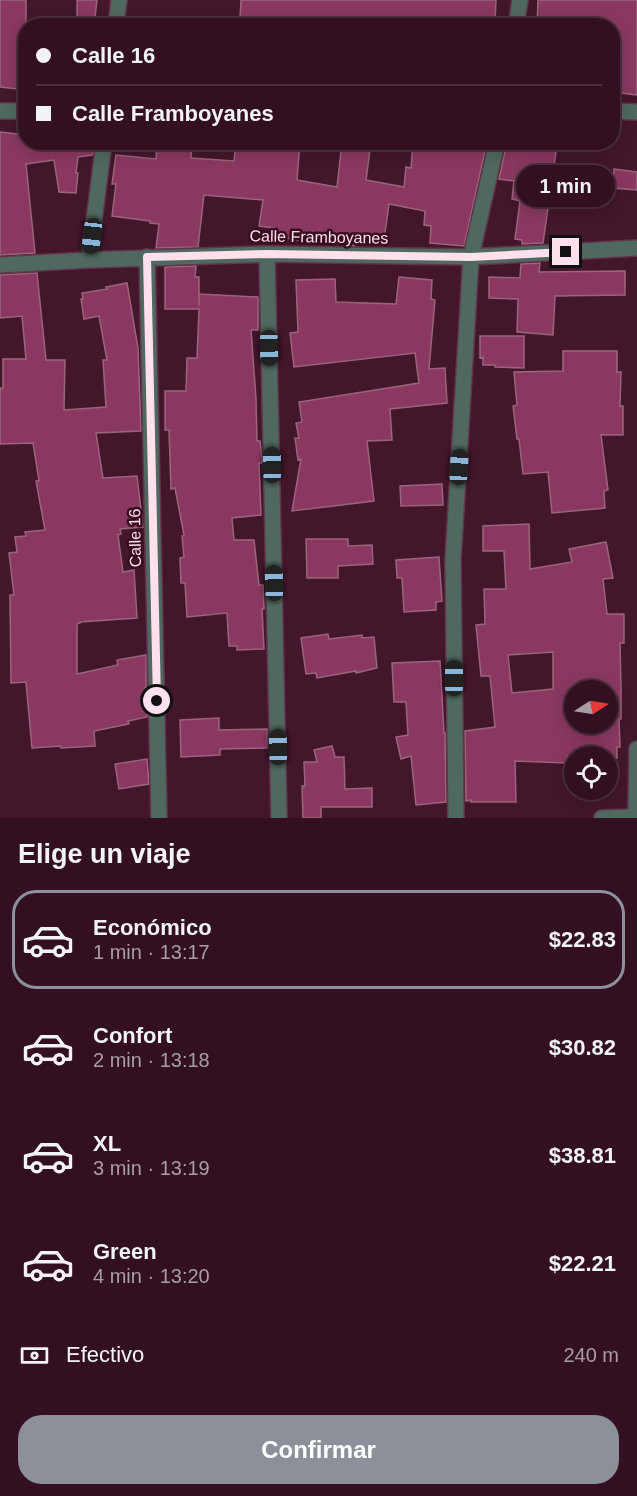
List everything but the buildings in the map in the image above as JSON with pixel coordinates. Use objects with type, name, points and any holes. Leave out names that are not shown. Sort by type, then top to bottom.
[{"type":"street","points":[[117,18],[119,0]]},
{"type":"street","points":[[517,18],[520,0]]},
{"type":"street","points":[[0,111],[18,111]]},
{"type":"street","points":[[620,111],[637,112]]},
{"type":"street","points":[[89,260],[103,150]]},
{"type":"street","points":[[456,818],[453,560],[471,257],[495,150]]},
{"type":"street","name":"Calle Framboyanes","points":[[0,265],[147,257],[267,254],[471,257],[637,248]]},
{"type":"street","points":[[267,254],[279,818]]},
{"type":"street","name":"Calle 16","points":[[147,257],[159,818]]},
{"type":"street","points":[[602,818],[636,817],[637,749]]},
{"type":"route","points":[[157,701],[147,257],[267,254],[471,257],[566,252]]}]
